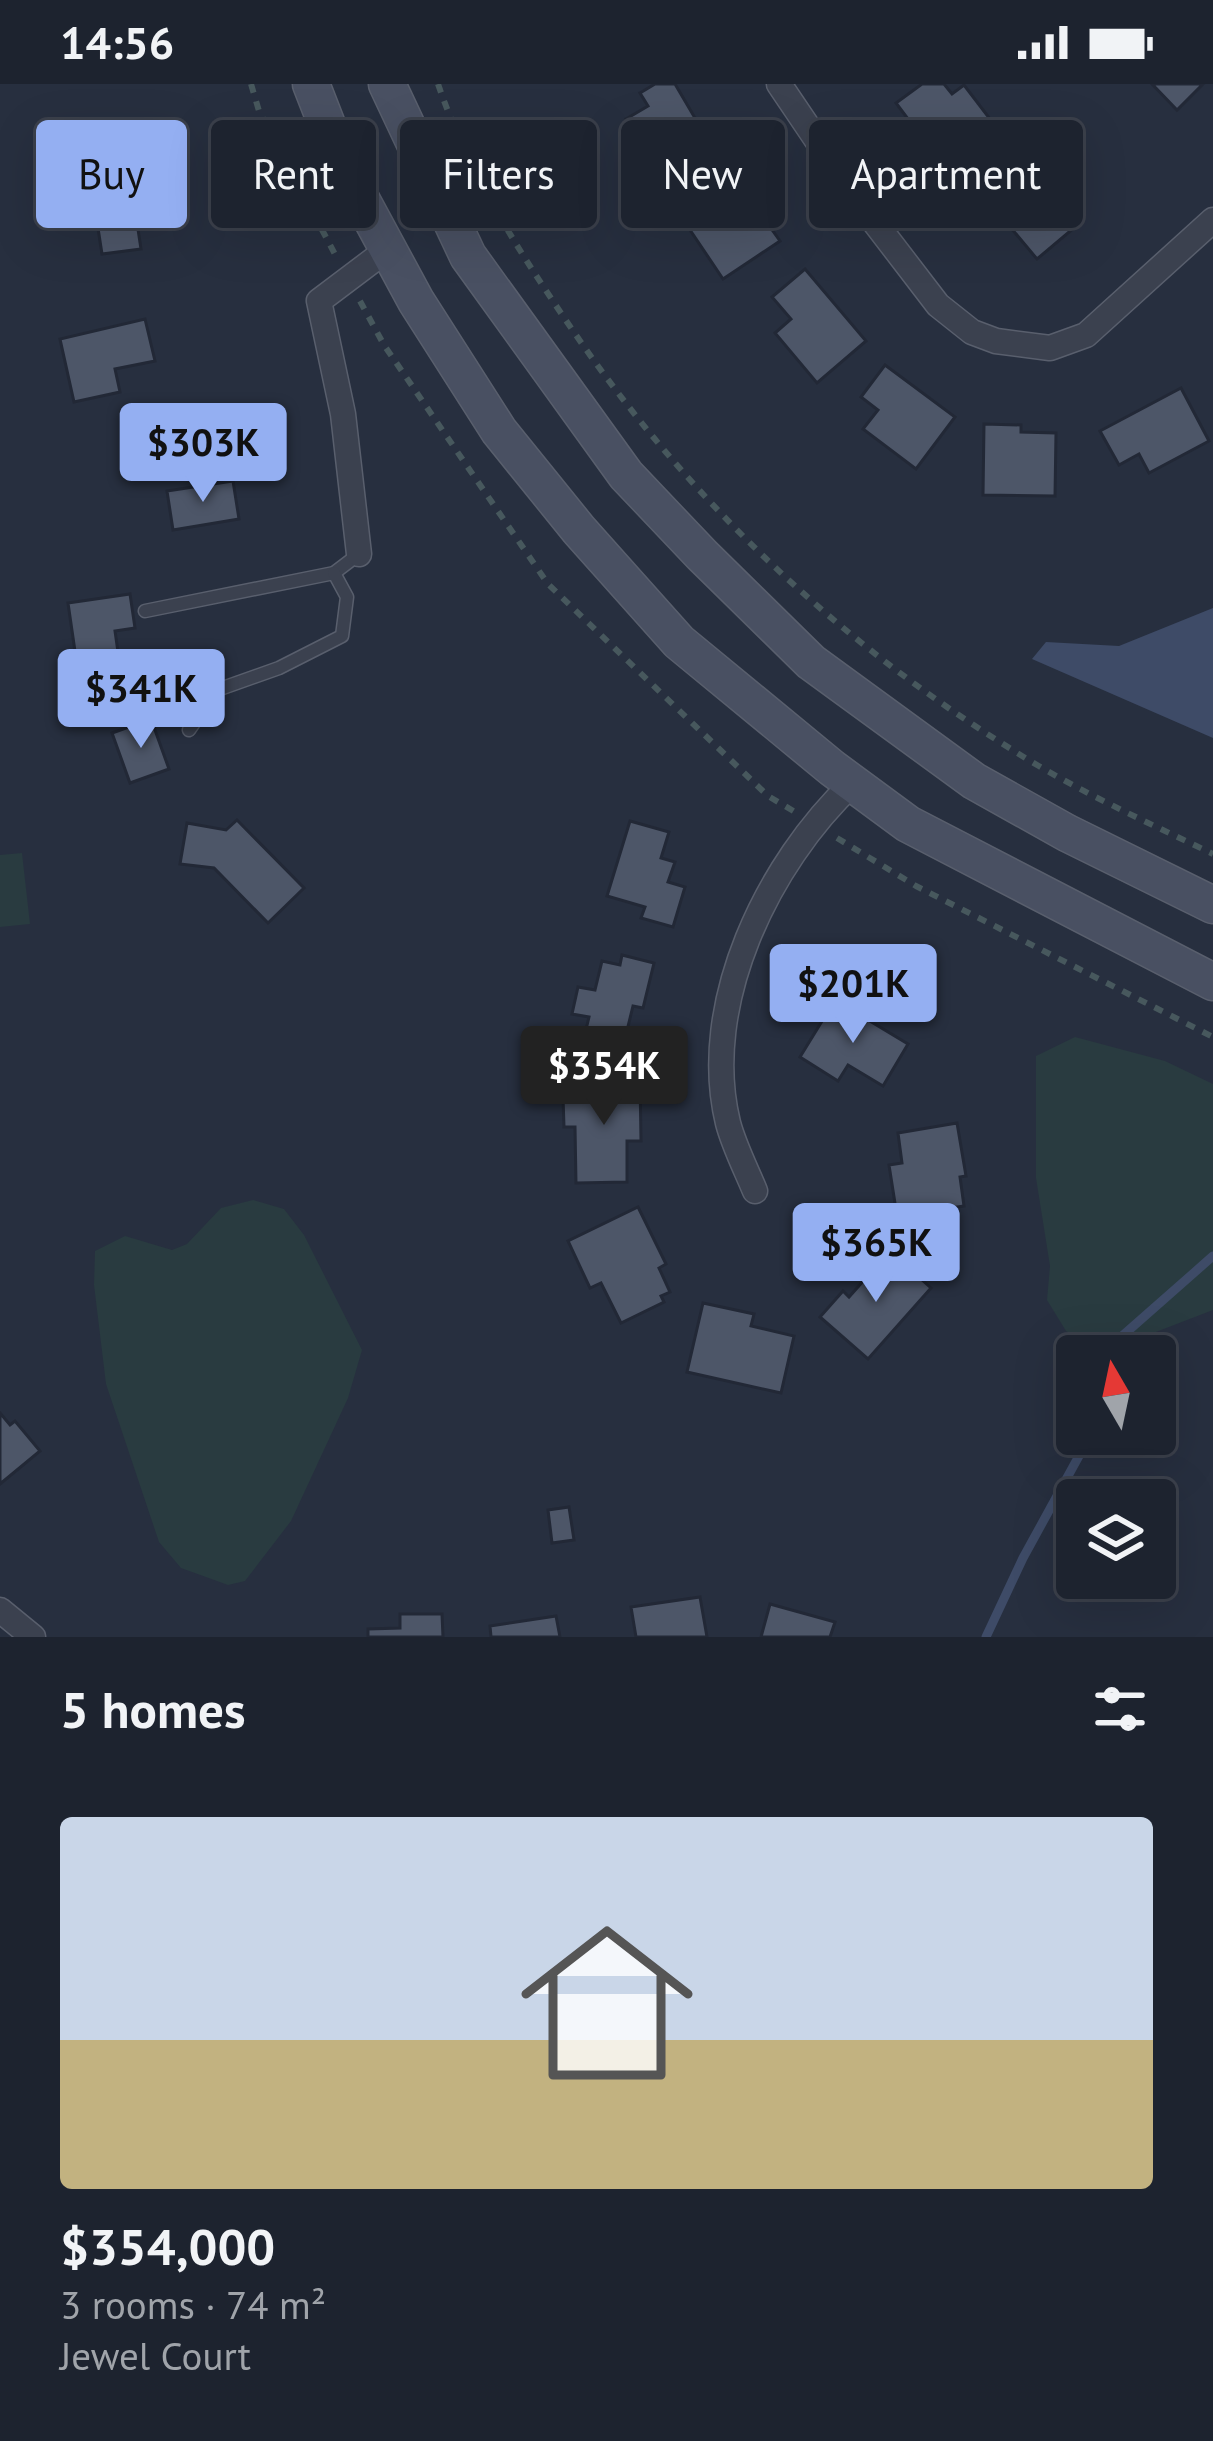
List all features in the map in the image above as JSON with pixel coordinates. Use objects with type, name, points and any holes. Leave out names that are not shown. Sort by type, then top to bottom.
[{"type":"main road","points":[[310,84],[343,166],[388,249],[499,431],[579,530],[680,642],[908,824],[1213,982]]},
{"type":"main road","points":[[387,84],[467,256],[626,475],[702,555],[811,662],[974,781],[1067,833],[1213,904]]},
{"type":"street","points":[[779,84],[856,198],[938,305],[972,332],[996,341],[1050,348],[1086,335],[1213,220]]},
{"type":"street","points":[[359,554],[344,415],[320,301],[388,249]]},
{"type":"street","points":[[754,1191],[728,1122],[722,1065],[731,981],[770,887],[853,783]]},
{"type":"street","points":[[0,1610],[33,1637]]},
{"type":"lane","points":[[145,611],[334,573],[359,554]]},
{"type":"lane","points":[[189,730],[218,691],[279,668],[342,636],[346,597],[334,573]]},
{"type":"path","points":[[438,84],[461,146],[520,253],[601,373],[672,462],[722,515],[827,617],[950,709],[1094,797],[1213,854]]},
{"type":"shaded area","points":[[22,853],[30,924],[0,927],[0,855]]},
{"type":"shaded area","points":[[1075,1037],[1165,1061],[1213,1084],[1213,1310],[1148,1335],[1073,1335],[1066,1331],[1047,1300],[1050,1266],[1036,1178],[1036,1056]]},
{"type":"shaded area","points":[[253,1200],[284,1209],[304,1235],[362,1350],[348,1398],[291,1521],[245,1581],[228,1585],[181,1568],[159,1542],[106,1384],[94,1285],[95,1251],[125,1236],[172,1250],[187,1244],[221,1208]]},
{"type":"water","points":[[1213,608],[1213,738],[1032,659],[1046,642],[1119,646]]},
{"type":"building","points":[[655,84],[675,84],[696,120],[627,120],[648,106],[640,93]]},
{"type":"building","points":[[922,84],[944,84],[952,94],[964,85],[991,120],[909,120],[896,103]]},
{"type":"building","points":[[1152,84],[1203,84],[1177,110]]},
{"type":"building","points":[[98,228],[138,228],[141,249],[102,254]]},
{"type":"building","points":[[689,228],[771,228],[780,241],[723,279]]},
{"type":"building","points":[[1011,228],[1074,228],[1037,259]]},
{"type":"building","points":[[805,269],[866,341],[817,383],[775,333],[791,319],[772,297]]},
{"type":"building","points":[[145,319],[155,361],[115,369],[120,392],[74,402],[60,339]]},
{"type":"building","points":[[885,365],[955,417],[916,469],[863,429],[878,410],[861,397]]},
{"type":"building","points":[[1181,388],[1209,441],[1149,473],[1139,454],[1119,465],[1100,431]]},
{"type":"building","points":[[984,424],[1056,433],[1055,496],[983,495]]},
{"type":"building","points":[[233,481],[239,519],[173,530],[167,491]]},
{"type":"building","points":[[130,594],[135,628],[115,631],[121,673],[79,679],[68,603]]},
{"type":"building","points":[[151,719],[169,769],[130,783],[112,733]]},
{"type":"building","points":[[237,820],[304,888],[268,923],[214,868],[180,864],[187,823],[226,830]]},
{"type":"building","points":[[630,821],[669,832],[661,858],[675,862],[668,882],[685,887],[673,927],[641,918],[645,907],[607,896]]},
{"type":"building","points":[[622,955],[654,963],[643,1008],[633,1006],[622,1051],[583,1042],[589,1017],[572,1014],[578,987],[595,990],[602,961],[620,965]]},
{"type":"building","points":[[835,1000],[908,1044],[883,1086],[848,1065],[838,1081],[800,1057]]},
{"type":"building","points":[[640,1079],[641,1141],[627,1141],[627,1182],[576,1183],[575,1127],[564,1127],[563,1097],[574,1097],[574,1087],[600,1087],[599,1080]]},
{"type":"building","points":[[957,1123],[966,1176],[960,1177],[964,1206],[897,1216],[889,1165],[902,1163],[898,1133]]},
{"type":"building","points":[[638,1207],[666,1264],[659,1268],[670,1292],[661,1296],[664,1302],[621,1323],[601,1283],[590,1288],[568,1241]]},
{"type":"building","points":[[890,1251],[931,1288],[868,1359],[820,1317],[843,1291],[849,1297]]},
{"type":"building","points":[[703,1303],[754,1314],[751,1326],[794,1336],[781,1393],[687,1372]]},
{"type":"building","points":[[0,1413],[10,1425],[15,1421],[40,1451],[0,1484]]},
{"type":"building","points":[[569,1507],[574,1540],[552,1543],[548,1510]]},
{"type":"building","points":[[700,1597],[707,1637],[636,1637],[631,1607]]},
{"type":"building","points":[[770,1604],[835,1622],[830,1637],[761,1637]]},
{"type":"building","points":[[400,1614],[442,1614],[443,1637],[368,1637],[368,1629],[400,1628]]},
{"type":"building","points":[[556,1616],[560,1637],[491,1637],[490,1626]]},
{"type":"waterway","points":[[1123,1335],[1213,1256]]},
{"type":"waterway","points":[[986,1637],[1079,1455]]}]
